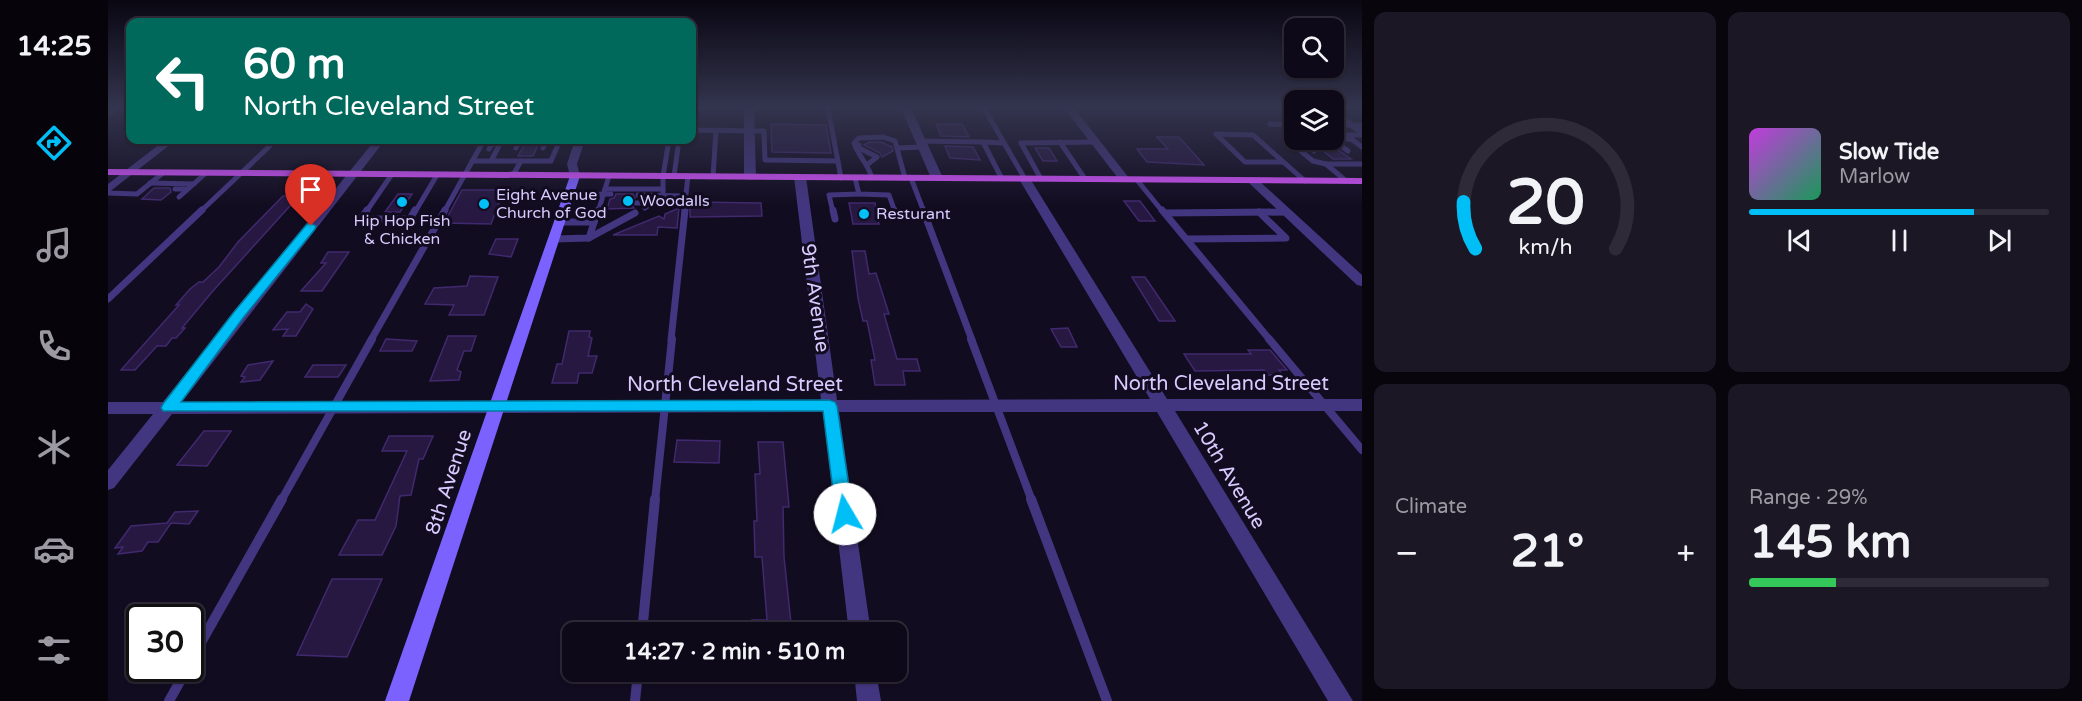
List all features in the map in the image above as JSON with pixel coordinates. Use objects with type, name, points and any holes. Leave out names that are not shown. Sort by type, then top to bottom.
[{"type":"main road","points":[[108,172],[1362,181]]},
{"type":"street","points":[[750,141],[750,177]]},
{"type":"street","points":[[920,141],[937,178]]},
{"type":"street","points":[[1096,142],[1125,180]]},
{"type":"street","points":[[108,192],[166,144]]},
{"type":"street","points":[[108,483],[377,144]]},
{"type":"street","name":"8th Avenue","points":[[397,701],[569,195],[575,176],[572,164],[579,144]]},
{"type":"street","name":"9th Avenue","points":[[800,177],[858,622]]},
{"type":"street","name":"10th Avenue","points":[[1034,179],[1162,406],[1341,701]]},
{"type":"street","points":[[1252,180],[1362,282]]},
{"type":"street","name":"North Cleveland Street","points":[[108,408],[1362,405]]},
{"type":"street","points":[[866,682],[869,701]]},
{"type":"lane","points":[[713,177],[715,141]]},
{"type":"lane","points":[[764,141],[765,160],[838,160]]},
{"type":"lane","points":[[834,141],[842,178]]},
{"type":"lane","points":[[856,141],[856,150],[868,164],[872,178]]},
{"type":"lane","points":[[862,141],[859,148],[878,158],[868,164]]},
{"type":"lane","points":[[894,141],[1107,701]]},
{"type":"lane","points":[[1223,141],[1245,162],[1283,162]]},
{"type":"lane","points":[[1259,141],[1305,181]]},
{"type":"lane","points":[[983,142],[1002,179]]},
{"type":"lane","points":[[1060,142],[1085,179]]},
{"type":"lane","points":[[1034,179],[1021,143],[1096,142]]},
{"type":"lane","points":[[897,148],[921,144],[1004,143],[1034,179]]},
{"type":"lane","points":[[108,299],[272,144]]},
{"type":"lane","points":[[204,637],[482,144]]},
{"type":"lane","points":[[489,149],[494,144]]},
{"type":"lane","points":[[491,161],[500,144]]},
{"type":"lane","points":[[516,148],[518,144]]},
{"type":"lane","points":[[543,148],[545,144]]},
{"type":"lane","points":[[472,161],[484,158],[491,161],[511,159],[551,161],[558,144]]},
{"type":"lane","points":[[669,144],[669,176]]},
{"type":"lane","points":[[645,208],[663,192],[679,144]]},
{"type":"lane","points":[[1344,148],[1348,151]]},
{"type":"lane","points":[[1300,150],[1313,161],[1361,162]]},
{"type":"lane","points":[[513,175],[521,161]]},
{"type":"lane","points":[[1327,162],[1346,181]]},
{"type":"lane","points":[[151,186],[163,173]]},
{"type":"lane","points":[[179,197],[206,173]]},
{"type":"lane","points":[[392,174],[361,219],[410,219],[437,175]]},
{"type":"lane","points":[[589,238],[609,176]]},
{"type":"lane","points":[[643,622],[688,177]]},
{"type":"lane","points":[[855,178],[859,194]]},
{"type":"lane","points":[[1137,180],[1362,450]]},
{"type":"lane","points":[[108,192],[137,194],[151,186],[194,183]]},
{"type":"lane","points":[[174,189],[187,189]]},
{"type":"lane","points":[[604,192],[611,195]]},
{"type":"lane","points":[[569,195],[604,192],[663,192],[686,196]]},
{"type":"lane","points":[[638,195],[663,192]]},
{"type":"lane","points":[[835,219],[829,195],[889,195],[896,216]]},
{"type":"lane","points":[[636,203],[653,202]]},
{"type":"lane","points":[[600,204],[609,204]]},
{"type":"lane","points":[[1187,239],[1286,238],[1259,212]]},
{"type":"lane","points":[[1165,213],[1286,212]]},
{"type":"lane","points":[[554,239],[589,238],[635,213]]},
{"type":"lane","points":[[560,222],[594,222]]},
{"type":"lane","points":[[169,701],[180,682]]},
{"type":"lane","points":[[635,701],[637,682]]},
{"type":"building","points":[[772,141],[829,141],[831,153],[772,152]]},
{"type":"building","points":[[1160,141],[1182,141],[1204,165],[1147,162],[1137,149],[1168,149]]},
{"type":"building","points":[[869,142],[881,142],[892,147],[893,151],[882,157],[880,153],[864,145]]},
{"type":"building","points":[[524,145],[538,145],[533,156],[518,156]]},
{"type":"building","points":[[945,146],[973,147],[980,160],[950,158]]},
{"type":"building","points":[[1035,148],[1049,148],[1057,161],[1043,161]]},
{"type":"building","points":[[1322,150],[1338,150],[1351,159],[1333,159]]},
{"type":"building","points":[[154,188],[170,188],[171,192],[161,200],[142,199]]},
{"type":"building","points":[[462,190],[512,190],[508,201],[500,201],[491,224],[444,223]]},
{"type":"building","points":[[398,194],[412,194],[400,212],[385,212]]},
{"type":"building","points":[[616,194],[633,194],[635,198],[631,204],[634,208],[607,209],[610,199]]},
{"type":"building","points":[[283,196],[299,196],[212,292],[176,338],[172,338],[166,346],[157,346],[135,370],[121,370],[179,305],[176,305],[190,289],[199,282],[203,282],[219,267],[238,242]]},
{"type":"building","points":[[1124,201],[1140,201],[1155,221],[1139,221]]},
{"type":"building","points":[[695,202],[761,203],[762,216],[690,217],[690,204]]},
{"type":"building","name":"Resturant","points":[[849,203],[875,203],[879,224],[853,224]]},
{"type":"building","points":[[679,208],[677,228],[658,227],[657,235],[613,235],[659,216],[664,219],[665,214]]},
{"type":"building","points":[[496,239],[518,239],[511,257],[489,254]]},
{"type":"building","points":[[852,251],[865,251],[869,274],[876,273],[889,314],[884,314],[897,359],[917,359],[920,371],[903,371],[905,385],[875,385],[871,360],[875,360],[867,321],[863,321],[858,298]]},
{"type":"building","points":[[328,252],[349,252],[322,291],[301,291],[326,263],[321,263]]},
{"type":"building","points":[[470,276],[498,277],[484,315],[449,315],[454,305],[425,304],[434,288],[467,286]]},
{"type":"building","points":[[1132,277],[1145,277],[1175,321],[1159,321]]},
{"type":"building","points":[[306,304],[313,309],[296,336],[283,336],[288,329],[273,330],[287,312],[300,312]]},
{"type":"building","points":[[1068,328],[1077,347],[1061,347],[1051,329]]},
{"type":"building","points":[[569,331],[590,331],[589,337],[592,338],[588,356],[597,356],[592,373],[579,373],[577,383],[552,383],[557,364],[562,364]]},
{"type":"building","points":[[448,336],[476,336],[471,351],[464,351],[457,370],[461,372],[459,380],[430,381]]},
{"type":"building","points":[[386,339],[417,341],[412,351],[380,351]]},
{"type":"building","points":[[1248,350],[1270,350],[1287,370],[1279,370],[1283,375],[1267,375],[1264,370],[1195,371],[1184,354],[1251,354]]},
{"type":"building","points":[[273,361],[260,380],[241,382],[245,377],[241,376],[248,365]]},
{"type":"building","points":[[313,365],[346,365],[338,377],[305,377]]},
{"type":"building","points":[[204,431],[231,431],[207,466],[177,465]]},
{"type":"building","points":[[389,436],[433,436],[423,459],[419,459],[411,495],[400,496],[396,526],[382,555],[339,555],[358,520],[375,520],[407,451],[382,451]]},
{"type":"building","points":[[677,440],[720,441],[719,463],[674,462]]},
{"type":"building","points":[[758,442],[783,442],[789,507],[783,507],[784,557],[791,622],[752,622],[752,620],[767,620],[762,557],[755,557],[754,521],[757,521],[755,474],[760,474]]},
{"type":"building","points":[[198,511],[189,524],[171,523],[158,542],[148,542],[142,551],[118,554],[123,547],[115,548],[131,526],[167,523],[175,512]]},
{"type":"building","points":[[332,579],[382,579],[347,657],[297,655]]},
{"type":"place","name":"Woodalls","points":[[628,201]]},
{"type":"place","name":"Hip Hop Fish & Chicken","points":[[402,202]]},
{"type":"place","name":"Eight Avenue Church of God","points":[[484,204]]},
{"type":"place","name":"Resturant","points":[[864,214]]},
{"type":"route","points":[[311,226],[168,408],[829,406],[845,514]]}]
